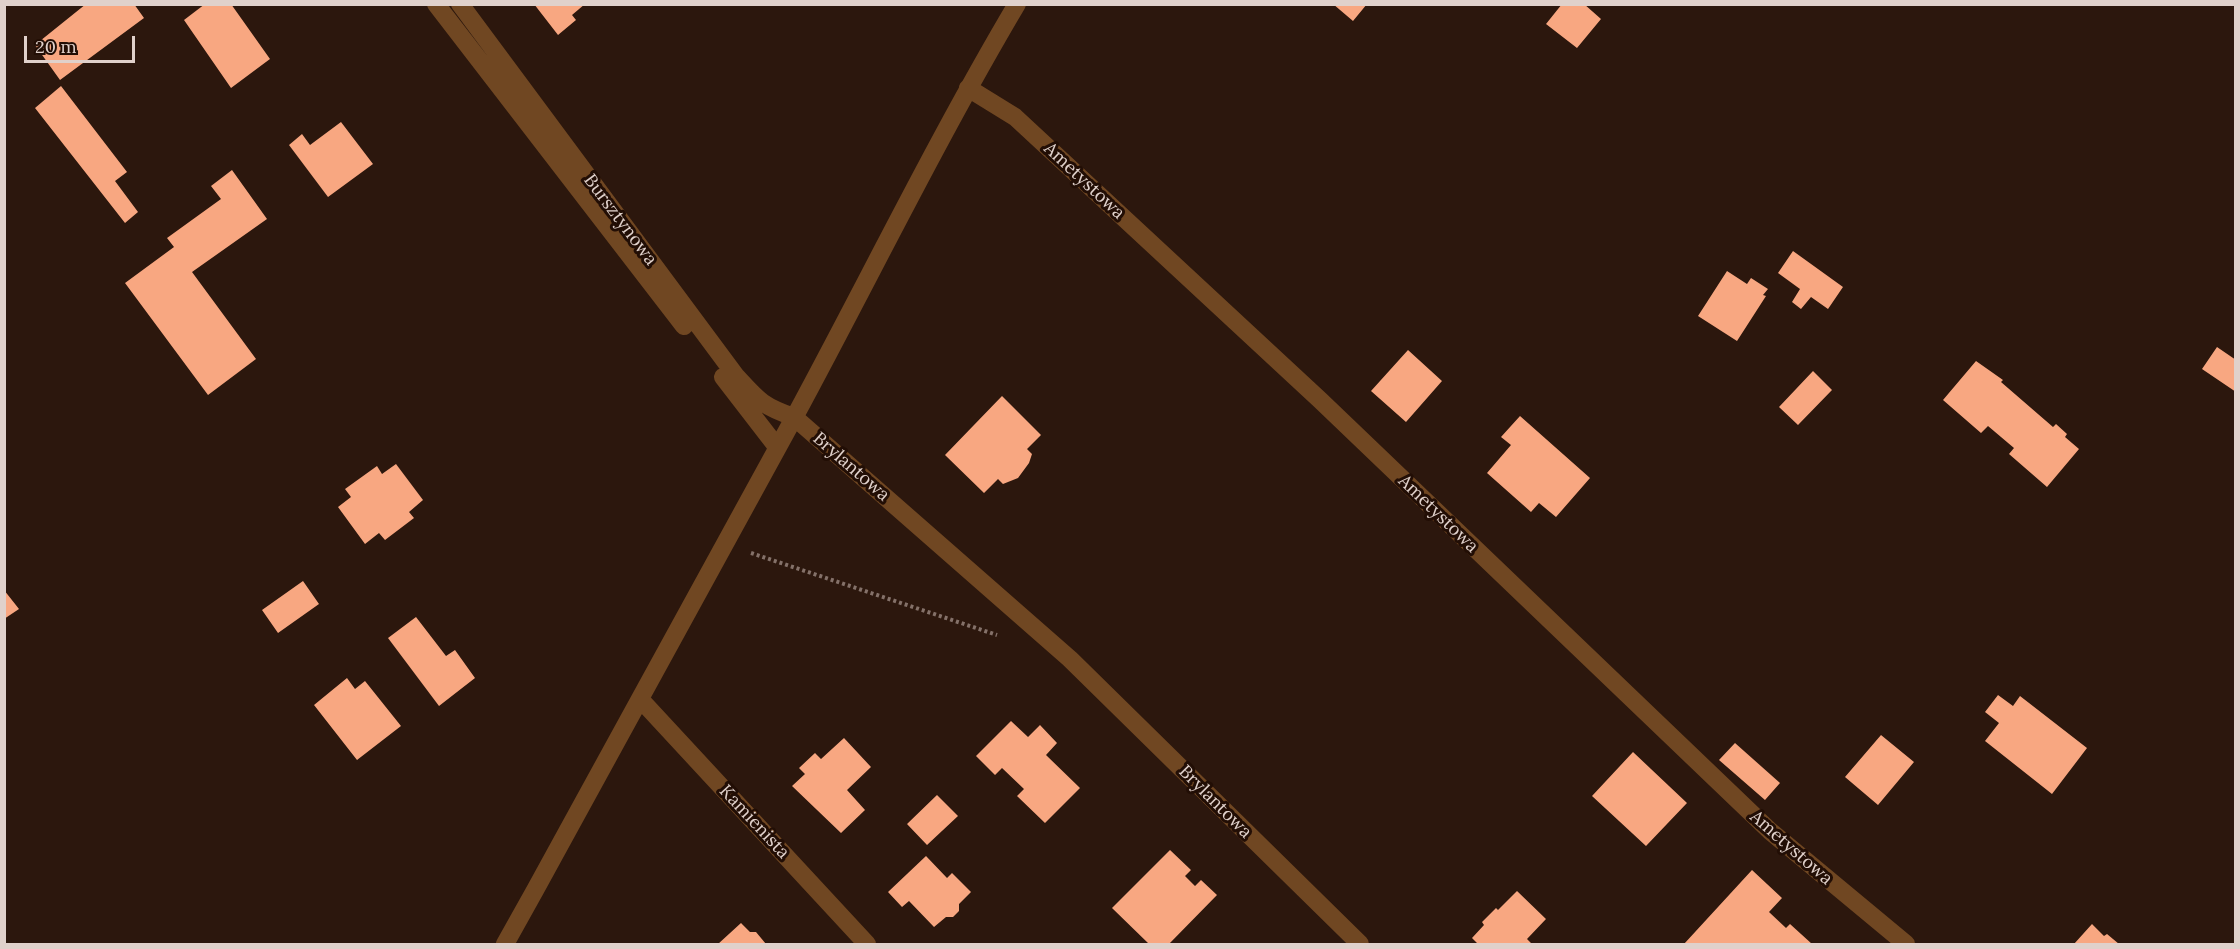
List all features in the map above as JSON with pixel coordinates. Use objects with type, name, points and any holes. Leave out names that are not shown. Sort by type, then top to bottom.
[{"type":"street","points":[[436,4],[777,447]]},
{"type":"street","name":"Bursztynowa","points":[[460,4],[736,376],[760,402],[771,409],[794,417]]},
{"type":"street","points":[[505,945],[794,417],[968,88],[1017,4]]},
{"type":"street","name":"Ametystowa","points":[[968,88],[1016,117],[1320,400],[1770,831],[1906,945]]},
{"type":"street","name":"Brylantowa","points":[[794,417],[1070,659],[1360,945]]},
{"type":"street","name":"Kamienista","points":[[641,700],[867,945]]},
{"type":"path","points":[[724,546],[1002,637]]},
{"type":"building","points":[[86,4],[134,4],[144,18],[60,80],[35,45]]},
{"type":"building","points":[[205,4],[231,4],[270,59],[231,88],[184,20]]},
{"type":"building","points":[[534,4],[585,4],[572,15],[576,20],[558,35]]},
{"type":"building","points":[[1333,4],[1367,4],[1353,21]]},
{"type":"building","points":[[1562,4],[1584,4],[1601,19],[1577,48],[1546,24]]},
{"type":"building","points":[[61,86],[127,172],[115,181],[138,212],[125,223],[35,108]]},
{"type":"building","points":[[341,122],[373,164],[328,197],[289,145],[302,134],[310,145]]},
{"type":"building","points":[[232,170],[267,219],[192,272],[256,359],[208,395],[125,283],[174,247],[167,238],[221,199],[211,186]]},
{"type":"building","points":[[1793,251],[1843,287],[1828,309],[1811,297],[1801,309],[1792,302],[1800,289],[1778,273]]},
{"type":"building","points":[[1727,271],[1747,284],[1751,278],[1768,289],[1763,295],[1766,296],[1737,341],[1698,316]]},
{"type":"building","points":[[2217,347],[2236,360],[2236,392],[2202,369]]},
{"type":"building","points":[[1408,350],[1442,381],[1406,422],[1371,391]]},
{"type":"building","points":[[1976,361],[2003,380],[2001,382],[2053,427],[2056,424],[2067,434],[2065,437],[2079,449],[2047,487],[2009,454],[2014,448],[1988,426],[1981,433],[1943,400]]},
{"type":"building","points":[[1813,371],[1832,390],[1798,425],[1779,407]]},
{"type":"building","points":[[1002,396],[1041,435],[1027,449],[1032,454],[1029,463],[1018,478],[1003,484],[998,479],[984,493],[945,455]]},
{"type":"building","points":[[1520,416],[1590,478],[1556,517],[1539,503],[1531,512],[1487,473],[1511,445],[1501,437]]},
{"type":"building","points":[[396,464],[423,500],[409,512],[414,518],[385,540],[379,533],[365,544],[338,507],[351,497],[345,489],[377,466],[382,474]]},
{"type":"building","points":[[303,581],[319,604],[278,633],[262,610]]},
{"type":"building","points":[[4,590],[19,609],[4,619]]},
{"type":"building","points":[[416,617],[446,656],[455,650],[475,678],[439,706],[388,638]]},
{"type":"building","points":[[347,678],[355,689],[365,681],[401,726],[357,760],[314,705]]},
{"type":"building","points":[[1998,695],[2013,706],[2020,696],[2087,748],[2052,794],[1985,741],[1999,723],[1985,712]]},
{"type":"building","points":[[1011,721],[1028,737],[1040,725],[1057,743],[1046,755],[1080,788],[1045,823],[1017,796],[1024,789],[1002,768],[995,775],[976,756]]},
{"type":"building","points":[[1881,735],[1914,762],[1878,805],[1845,777]]},
{"type":"building","points":[[844,738],[871,767],[847,790],[865,810],[841,833],[792,786],[805,774],[799,768],[815,753],[821,759]]},
{"type":"building","points":[[1735,743],[1780,783],[1765,800],[1719,760]]},
{"type":"building","points":[[1633,752],[1687,803],[1646,846],[1592,796]]},
{"type":"building","points":[[937,795],[958,816],[927,845],[907,824]]},
{"type":"building","points":[[1170,850],[1191,870],[1185,876],[1195,886],[1201,880],[1217,895],[1169,944],[1149,944],[1112,908]]},
{"type":"building","points":[[926,856],[947,878],[952,873],[971,892],[959,904],[959,911],[953,917],[946,917],[934,927],[909,901],[902,907],[888,892]]},
{"type":"building","points":[[1752,870],[1782,898],[1769,912],[1786,928],[1790,924],[1812,944],[1684,944]]},
{"type":"building","points":[[1517,891],[1546,919],[1527,939],[1532,944],[1478,944],[1472,938],[1484,925],[1482,922]]},
{"type":"building","points":[[741,923],[750,932],[756,932],[766,944],[718,944]]},
{"type":"building","points":[[2092,924],[2104,936],[2107,934],[2119,944],[2074,944]]}]
